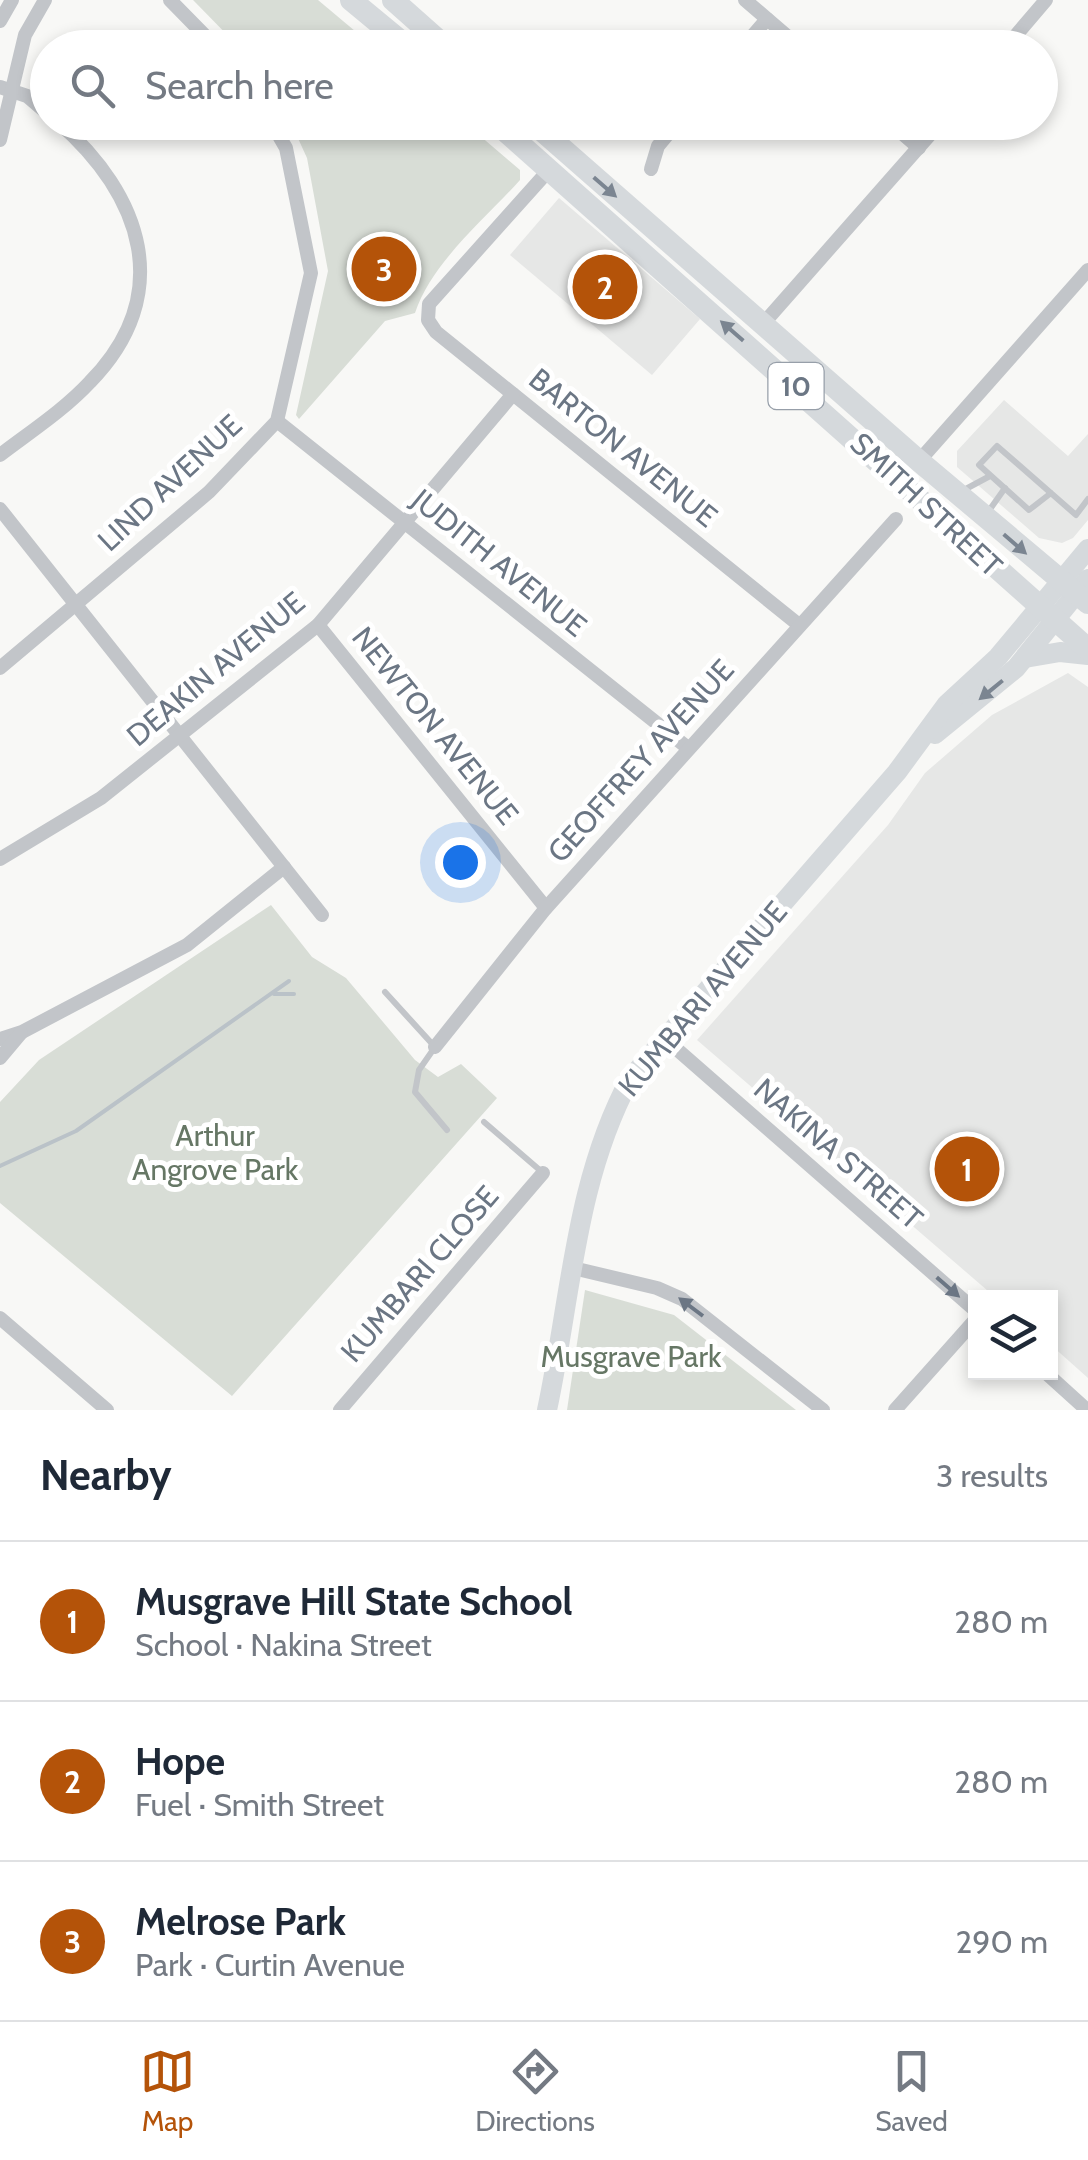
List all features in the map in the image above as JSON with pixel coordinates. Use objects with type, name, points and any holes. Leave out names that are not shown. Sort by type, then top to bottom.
[{"type":"highway","points":[[350,0],[388,30]]},
{"type":"highway","points":[[393,0],[427,30]]},
{"type":"highway","name":"SMITH STREET","points":[[515,140],[871,452],[1088,652]]},
{"type":"highway","name":"SMITH STREET","points":[[552,140],[918,461],[1078,589]]},
{"type":"main road","name":"KUMBARI AVENUE","points":[[546,1410],[592,1166],[606,1124],[630,1079],[917,747],[947,704],[1078,589],[1088,548]]},
{"type":"main road","name":"KUMBARI AVENUE","points":[[917,747],[999,685],[1025,658],[1046,615]]},
{"type":"main road","points":[[1025,658],[1054,652],[1088,652]]},
{"type":"street","points":[[0,20],[12,0]]},
{"type":"street","points":[[0,140],[6,88],[25,35],[45,0]]},
{"type":"street","points":[[170,0],[199,30]]},
{"type":"street","points":[[745,0],[780,30]]},
{"type":"street","points":[[1020,30],[1046,0]]},
{"type":"street","points":[[758,30],[767,19]]},
{"type":"street","points":[[6,88],[30,103]]},
{"type":"street","points":[[0,455],[93,380],[120,343],[140,286],[140,250],[124,199],[77,140]]},
{"type":"street","name":"LIND AVENUE","points":[[0,668],[209,492],[277,421],[311,273],[281,140]]},
{"type":"street","points":[[651,168],[663,140]]},
{"type":"street","points":[[910,140],[919,148]]},
{"type":"street","points":[[762,325],[926,140]]},
{"type":"street","name":"BARTON AVENUE","points":[[549,170],[428,304],[428,320],[436,332],[799,626]]},
{"type":"street","points":[[918,461],[1088,270]]},
{"type":"street","name":"DEAKIN AVENUE","points":[[0,859],[101,798],[318,625],[513,394]]},
{"type":"street","name":"JUDITH AVENUE","points":[[277,421],[688,748]]},
{"type":"street","points":[[0,509],[322,915]]},
{"type":"street","name":"GEOFFREY AVENUE","points":[[434,1047],[546,908],[896,518]]},
{"type":"street","name":"NEWTON AVENUE","points":[[318,625],[546,908]]},
{"type":"street","points":[[0,1039],[22,1032],[187,945],[284,867]]},
{"type":"street","points":[[0,1058],[22,1032]]},
{"type":"street","name":"NAKINA STREET","points":[[664,1038],[968,1304]]},
{"type":"street","name":"KUMBARI CLOSE","points":[[340,1410],[543,1173]]},
{"type":"street","points":[[573,1268],[657,1288],[682,1299],[823,1410]]},
{"type":"street","points":[[0,1318],[107,1410]]},
{"type":"street","points":[[895,1410],[968,1328]]},
{"type":"street","points":[[1053,1380],[1087,1410]]},
{"type":"lane","points":[[1051,493],[1029,510],[979,465],[996,446],[1051,493],[1076,515],[1088,500]]},
{"type":"lane","points":[[957,494],[990,476]]},
{"type":"lane","points":[[985,518],[1005,488]]},
{"type":"lane","points":[[385,992],[434,1047],[419,1070],[416,1092],[447,1130]]},
{"type":"lane","points":[[484,1122],[543,1173]]},
{"type":"shaded area","points":[[559,198],[700,319],[652,375],[510,255]]},
{"type":"shaded area","points":[[1004,400],[1068,456],[1088,434],[1088,520],[1073,538],[1062,543],[1039,538],[957,467],[957,451]]},
{"type":"shaded area","points":[[1068,673],[1088,687],[1088,1378],[1058,1351],[1058,1290],[987,1290],[697,1040],[888,825],[925,773],[992,715]]},
{"type":"green space","points":[[193,0],[318,0],[354,30],[222,30]]},
{"type":"green space","points":[[299,140],[485,140],[520,170],[520,180],[446,259],[415,313],[385,321],[299,419],[296,415],[328,271],[307,158]]},
{"type":"green space","name":"Arthur Angrove Park","points":[[271,905],[312,957],[346,978],[415,1060],[438,1077],[461,1064],[497,1098],[232,1396],[0,1203],[0,1102],[39,1060]]},
{"type":"green space","name":"Musgrave Park","points":[[585,1290],[674,1315],[796,1410],[567,1410]]},
{"type":"waterway","points":[[0,1166],[76,1131],[289,981]]},
{"type":"waterway","points":[[274,994],[294,994]]},
{"type":"place","name":"Melrose Park","points":[[384,269]]},
{"type":"place","name":"Hope","points":[[605,287]]},
{"type":"place","name":"Musgrave Hill State School","points":[[967,1169]]}]
